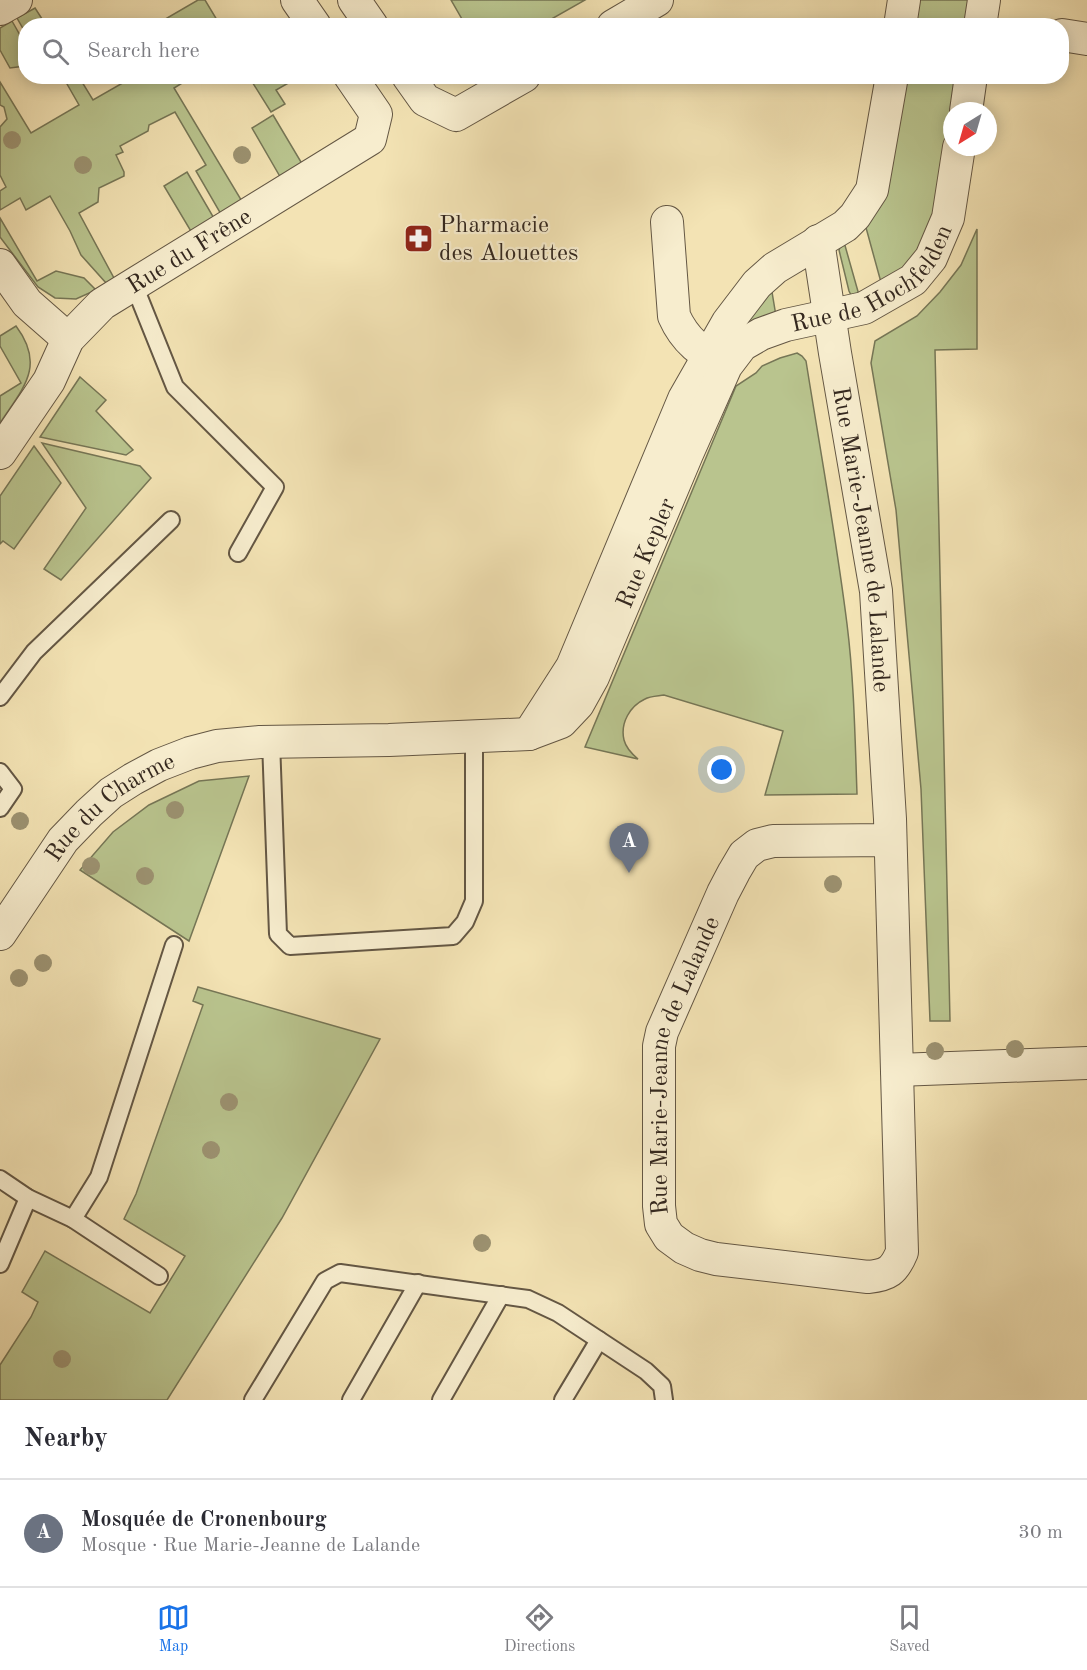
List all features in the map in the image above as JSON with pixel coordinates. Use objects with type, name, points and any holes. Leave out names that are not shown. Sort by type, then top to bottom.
[{"type":"street","points":[[0,9],[16,0]]},
{"type":"street","points":[[297,0],[309,18]]},
{"type":"street","points":[[354,0],[366,18]]},
{"type":"street","points":[[627,18],[657,0]]},
{"type":"street","points":[[901,18],[904,0]]},
{"type":"street","points":[[1069,36],[1087,39]]},
{"type":"street","name":"Rue du Frêne","points":[[0,453],[49,381],[68,339],[102,304],[370,139],[376,114],[355,84]]},
{"type":"street","points":[[413,84],[424,100],[456,116],[510,84]]},
{"type":"street","name":"Rue de Hochfelden","points":[[717,361],[728,322],[758,284],[784,261],[845,226],[855,216],[872,190],[891,84]]},
{"type":"street","points":[[967,102],[970,84]]},
{"type":"street","name":"Rue de Hochfelden","points":[[717,361],[761,334],[786,325],[864,308],[913,280],[931,258],[948,218],[958,156]]},
{"type":"street","points":[[667,222],[674,316],[680,330],[717,361]]},
{"type":"street","name":"Rue Marie-Jeanne de Lalande","points":[[818,241],[876,591],[890,819],[902,1252],[891,1270],[881,1276],[868,1277],[716,1259],[684,1248],[669,1237],[661,1224],[659,1046],[662,1032],[723,893],[744,855],[757,845],[772,841],[890,840]]},
{"type":"street","points":[[0,265],[27,303],[68,339]]},
{"type":"street","name":"Rue Kepler","points":[[266,742],[529,734],[572,667],[684,399],[717,361]]},
{"type":"street","name":"Rue du Charme","points":[[0,934],[63,840],[111,793],[159,765],[190,753],[217,746],[266,742]]},
{"type":"street","points":[[897,1070],[1087,1063]]},
{"type":"lane","points":[[134,285],[176,387],[275,487],[238,553]]},
{"type":"lane","points":[[0,698],[34,652],[171,520]]},
{"type":"lane","points":[[266,742],[278,934],[290,946],[453,936],[465,922],[474,901],[474,737]]},
{"type":"lane","points":[[0,772],[13,789],[0,808]]},
{"type":"lane","points":[[73,1219],[99,1177],[174,945]]},
{"type":"lane","points":[[0,1179],[28,1198],[73,1219],[159,1276]]},
{"type":"lane","points":[[0,1264],[28,1198]]},
{"type":"lane","points":[[253,1400],[325,1281],[340,1273],[528,1299],[558,1313],[645,1371],[662,1386],[664,1400]]},
{"type":"lane","points":[[351,1400],[418,1283]]},
{"type":"lane","points":[[441,1400],[501,1295]]},
{"type":"lane","points":[[563,1400],[599,1340]]},
{"type":"green space","points":[[198,0],[205,0],[216,18],[167,18]]},
{"type":"green space","points":[[451,0],[585,0],[553,18],[461,18]]},
{"type":"green space","points":[[914,0],[974,0],[971,18],[911,18]]},
{"type":"green space","points":[[35,8],[41,18],[18,20],[17,18]]},
{"type":"green space","points":[[12,21],[18,32],[18,67],[10,68],[0,50],[0,28]]},
{"type":"green space","points":[[0,82],[31,133],[79,105],[67,84],[83,84],[93,100],[121,84],[181,84],[174,88],[243,203],[222,216],[196,171],[206,165],[175,112],[149,125],[148,131],[120,146],[123,152],[116,155],[124,176],[99,188],[98,202],[79,213],[115,280],[107,284],[81,255],[50,196],[26,210],[20,198],[0,210],[0,191],[6,187],[0,175],[0,127],[7,119],[4,107],[0,105]]},
{"type":"green space","points":[[253,84],[287,84],[276,90],[285,104],[271,112]]},
{"type":"green space","points":[[900,84],[960,84],[955,102],[943,102],[943,156],[950,156],[940,217],[921,254],[882,286],[865,224]]},
{"type":"green space","points":[[273,115],[304,167],[282,180],[252,128]]},
{"type":"green space","points":[[187,172],[215,220],[192,233],[164,186]]},
{"type":"green space","points":[[0,218],[37,281],[56,271],[84,278],[96,290],[76,299],[55,298],[38,287],[0,237]]},
{"type":"green space","points":[[977,229],[977,349],[935,350],[950,1021],[930,1021],[921,789],[896,510],[871,363],[875,341],[917,316],[940,292],[961,265]]},
{"type":"green space","points":[[844,242],[859,295],[851,295],[849,291],[839,250]]},
{"type":"green space","points":[[771,286],[776,316],[746,328],[741,323]]},
{"type":"green space","points":[[16,326],[25,340],[30,365],[23,387],[0,423],[0,396],[21,383],[0,346],[0,336]]},
{"type":"green space","points":[[797,353],[806,361],[843,591],[854,709],[857,794],[765,795],[783,731],[664,695],[649,697],[640,702],[627,716],[623,727],[625,743],[638,759],[585,747],[736,386],[756,373],[762,366]]},
{"type":"green space","points":[[80,377],[106,400],[96,411],[133,450],[126,455],[40,437]]},
{"type":"green space","points":[[42,443],[140,466],[151,478],[61,580],[44,569],[86,508]]},
{"type":"green space","points":[[34,446],[61,483],[14,549],[3,541],[0,544],[0,496]]},
{"type":"green space","points":[[249,776],[189,941],[80,870],[113,832],[149,805],[199,781]]},
{"type":"green space","points":[[198,987],[380,1039],[282,1218],[167,1400],[0,1400],[0,1365],[38,1302],[22,1292],[45,1251],[150,1313],[185,1256],[124,1219],[136,1194],[203,1005],[193,1001]]},
{"type":"place","name":"Pharmacie des Alouettes","points":[[418,238]]},
{"type":"place","name":"Mosquée de Cronenbourg","points":[[629,873]]}]
